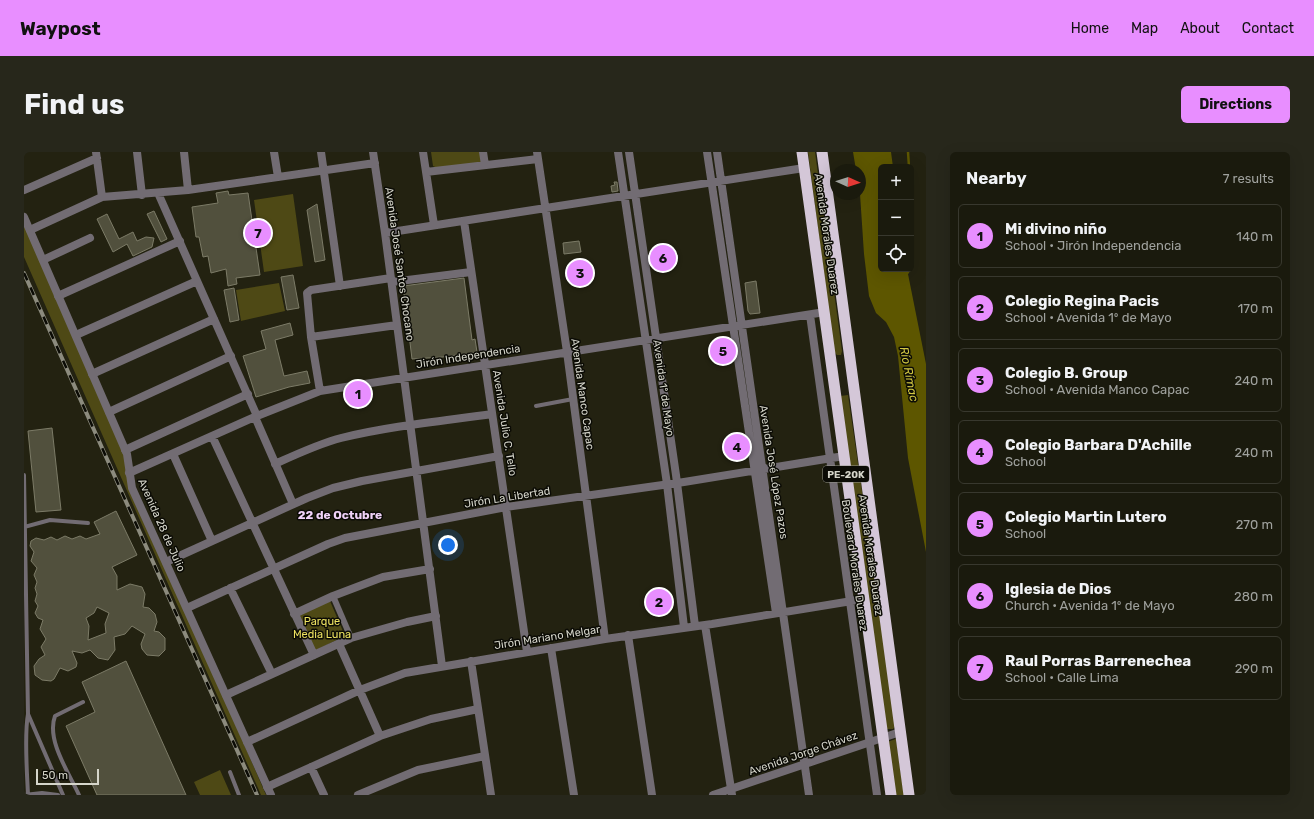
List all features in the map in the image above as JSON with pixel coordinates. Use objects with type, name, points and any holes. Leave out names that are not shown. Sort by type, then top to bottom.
[{"type":"highway","name":"Avenida Morales Duarez","points":[[802,152],[891,795]]},
{"type":"highway","name":"Avenida Morales Duarez","points":[[822,152],[909,795]]},
{"type":"highway","points":[[835,387],[853,384]]},
{"type":"street","points":[[137,152],[142,195]]},
{"type":"street","points":[[184,152],[188,190]]},
{"type":"street","points":[[274,152],[278,177]]},
{"type":"street","points":[[321,152],[340,286]]},
{"type":"street","name":"Avenida José Santos Chocano","points":[[373,152],[442,666]]},
{"type":"street","points":[[423,152],[434,226]]},
{"type":"street","points":[[484,152],[485,165]]},
{"type":"street","name":"Avenida 1º de Mayo","points":[[618,152],[626,195],[667,484],[684,627]]},
{"type":"street","name":"Avenida 1º de Mayo","points":[[629,152],[636,193],[695,626]]},
{"type":"street","name":"Avenida José López Pazos","points":[[707,152],[717,181]]},
{"type":"street","name":"Avenida José López Pazos","points":[[717,152],[717,181],[737,326],[780,612],[784,622],[809,795]]},
{"type":"street","points":[[24,190],[97,155],[102,197]]},
{"type":"street","points":[[426,172],[485,165],[538,155]]},
{"type":"street","name":"Avenida Manco Capac","points":[[538,155],[567,352],[606,639]]},
{"type":"street","points":[[30,230],[102,197],[142,195],[188,190],[375,163]]},
{"type":"street","points":[[385,233],[804,168]]},
{"type":"street","points":[[158,193],[248,394],[275,464],[293,504]]},
{"type":"street","name":"Avenida 28 de Julio","points":[[24,217],[129,459],[129,473],[132,488],[269,791]]},
{"type":"street","name":"Avenida Julio C. Tello","points":[[464,221],[526,652]]},
{"type":"street","points":[[43,260],[90,238]]},
{"type":"street","points":[[58,296],[180,241]]},
{"type":"street","points":[[320,391],[311,337],[307,293],[311,290],[340,286],[471,272]]},
{"type":"street","points":[[76,336],[197,281]]},
{"type":"street","name":"Jirón Independencia","points":[[129,473],[256,416],[320,391],[404,376],[825,312]]},
{"type":"street","name":"Boulevard Morales Duarez","points":[[810,315],[877,795]]},
{"type":"street","points":[[92,374],[214,319]]},
{"type":"street","points":[[311,337],[397,325]]},
{"type":"street","points":[[109,412],[231,356]]},
{"type":"street","points":[[125,450],[248,394]]},
{"type":"street","points":[[275,464],[308,449],[340,439],[410,426],[492,414]]},
{"type":"street","points":[[212,436],[314,655]]},
{"type":"street","points":[[173,454],[212,541]]},
{"type":"street","points":[[166,562],[252,522],[333,488],[416,470],[499,456]]},
{"type":"street","name":"Jirón La Libertad","points":[[187,608],[328,544],[345,538],[506,507],[676,483],[844,456]]},
{"type":"street","points":[[294,614],[333,596],[383,577],[430,569]]},
{"type":"street","points":[[230,588],[272,674]]},
{"type":"street","points":[[333,596],[351,638]]},
{"type":"street","name":"Jirón Mariano Melgar","points":[[247,742],[360,690],[405,673],[628,635],[705,625],[864,599]]},
{"type":"street","points":[[226,695],[351,638],[400,624],[436,616]]},
{"type":"street","points":[[705,625],[732,792]]},
{"type":"street","points":[[628,635],[652,795]]},
{"type":"street","points":[[339,644],[380,736]]},
{"type":"street","points":[[551,648],[574,795]]},
{"type":"street","points":[[471,661],[491,795]]},
{"type":"street","points":[[269,791],[311,767],[380,736],[430,719],[478,709]]},
{"type":"street","name":"Avenida Jorge Chávez","points":[[713,795],[732,792],[805,763],[900,732]]},
{"type":"street","points":[[358,795],[418,770],[485,756]]},
{"type":"street","points":[[311,767],[324,795]]},
{"type":"lane","points":[[536,406],[573,399]]},
{"type":"lane","points":[[24,475],[24,579],[28,714],[63,795]]},
{"type":"lane","points":[[24,527],[50,520],[88,523]]},
{"type":"lane","points":[[79,795],[57,747],[52,733],[52,724],[55,716],[83,702]]},
{"type":"lane","points":[[28,714],[25,722],[24,734],[28,795]]},
{"type":"lane","points":[[230,772],[240,795]]},
{"type":"lane","points":[[24,795],[42,793],[58,795]]},
{"type":"green space","points":[[431,152],[482,152],[481,163],[437,168],[433,166]]},
{"type":"green space","points":[[808,152],[815,152],[842,351],[841,355],[837,355],[834,352]]},
{"type":"green space","points":[[293,194],[303,266],[264,272],[254,200]]},
{"type":"green space","points":[[24,223],[127,460],[129,478],[266,795],[261,795],[24,257]]},
{"type":"green space","points":[[279,283],[285,311],[241,321],[236,290]]},
{"type":"green space","points":[[848,395],[896,725],[893,729],[886,729],[840,396]]},
{"type":"green space","name":"Parque Media Luna","points":[[330,601],[345,636],[314,651],[298,615]]},
{"type":"green space","points":[[896,739],[904,795],[894,795],[887,742]]},
{"type":"green space","points":[[220,770],[231,795],[200,795],[194,782]]},
{"type":"water","name":"Río Rímac","points":[[853,152],[891,152],[893,164],[878,164],[878,272],[908,272],[926,364],[926,552],[908,458],[898,356],[894,337],[886,322],[876,313],[869,296],[864,254],[860,200],[866,200],[866,164],[855,164]]},
{"type":"building","points":[[614,182],[617,182],[618,191],[612,192],[611,186],[615,185]]},
{"type":"building","points":[[228,191],[229,195],[248,193],[260,275],[236,278],[237,284],[228,286],[226,269],[211,273],[208,256],[203,257],[199,237],[196,237],[192,207],[218,203],[216,193]]},
{"type":"building","points":[[317,204],[325,260],[315,262],[307,210]]},
{"type":"building","points":[[154,211],[167,239],[161,242],[147,214]]},
{"type":"building","points":[[107,214],[119,239],[133,232],[137,241],[146,237],[154,238],[152,247],[133,256],[127,244],[113,252],[97,219]]},
{"type":"building","points":[[579,241],[581,252],[564,254],[563,243]]},
{"type":"building","points":[[665,248],[666,258],[654,259],[652,250]]},
{"type":"building","points":[[293,275],[299,308],[287,310],[281,277]]},
{"type":"building","points":[[464,278],[472,340],[475,339],[477,352],[443,357],[412,359],[403,286]]},
{"type":"building","points":[[756,281],[760,313],[750,314],[748,311],[745,283]]},
{"type":"building","points":[[234,288],[239,320],[230,322],[224,290]]},
{"type":"building","points":[[290,323],[293,335],[275,340],[284,376],[307,371],[310,383],[289,387],[256,397],[243,356],[266,349],[261,331]]},
{"type":"building","points":[[52,428],[61,510],[36,512],[28,431]]},
{"type":"building","points":[[116,511],[137,555],[112,567],[117,576],[117,590],[130,584],[142,587],[145,594],[143,607],[149,608],[155,614],[157,622],[154,631],[159,632],[165,638],[165,650],[159,656],[147,655],[142,649],[141,644],[145,634],[132,626],[125,634],[114,637],[115,650],[108,660],[98,658],[90,650],[82,653],[72,651],[77,663],[76,667],[68,671],[60,668],[54,679],[51,681],[42,680],[35,675],[34,666],[39,659],[45,655],[41,647],[46,639],[40,629],[43,620],[38,618],[35,613],[38,606],[35,601],[37,594],[35,588],[37,582],[34,575],[37,568],[31,561],[34,552],[30,546],[31,541],[36,538],[44,540],[51,537],[57,540],[65,536],[72,539],[80,536],[86,539],[100,534],[94,522]],"holes":[[[97,607],[109,613],[105,624],[106,633],[88,640],[89,626],[86,618],[94,613]]]},
{"type":"building","points":[[126,661],[186,795],[97,795],[66,726],[95,712],[82,682]]},
{"type":"waterway","points":[[908,152],[909,164]]},
{"type":"railway","points":[[24,273],[257,795]]},
{"type":"place","name":"Raul Porras Barrenechea","points":[[258,233]]},
{"type":"place","name":"Iglesia de Dios","points":[[663,258]]},
{"type":"place","name":"Colegio B. Group","points":[[580,273]]},
{"type":"place","name":"Colegio Martin Lutero","points":[[723,351]]},
{"type":"place","name":"Mi divino niño","points":[[358,394]]},
{"type":"place","name":"Colegio Barbara D'Achille","points":[[737,447]]},
{"type":"place","name":"Colegio Regina Pacis","points":[[659,602]]},
{"type":"district","name":"22 de Octubre","points":[[340,515]]}]
